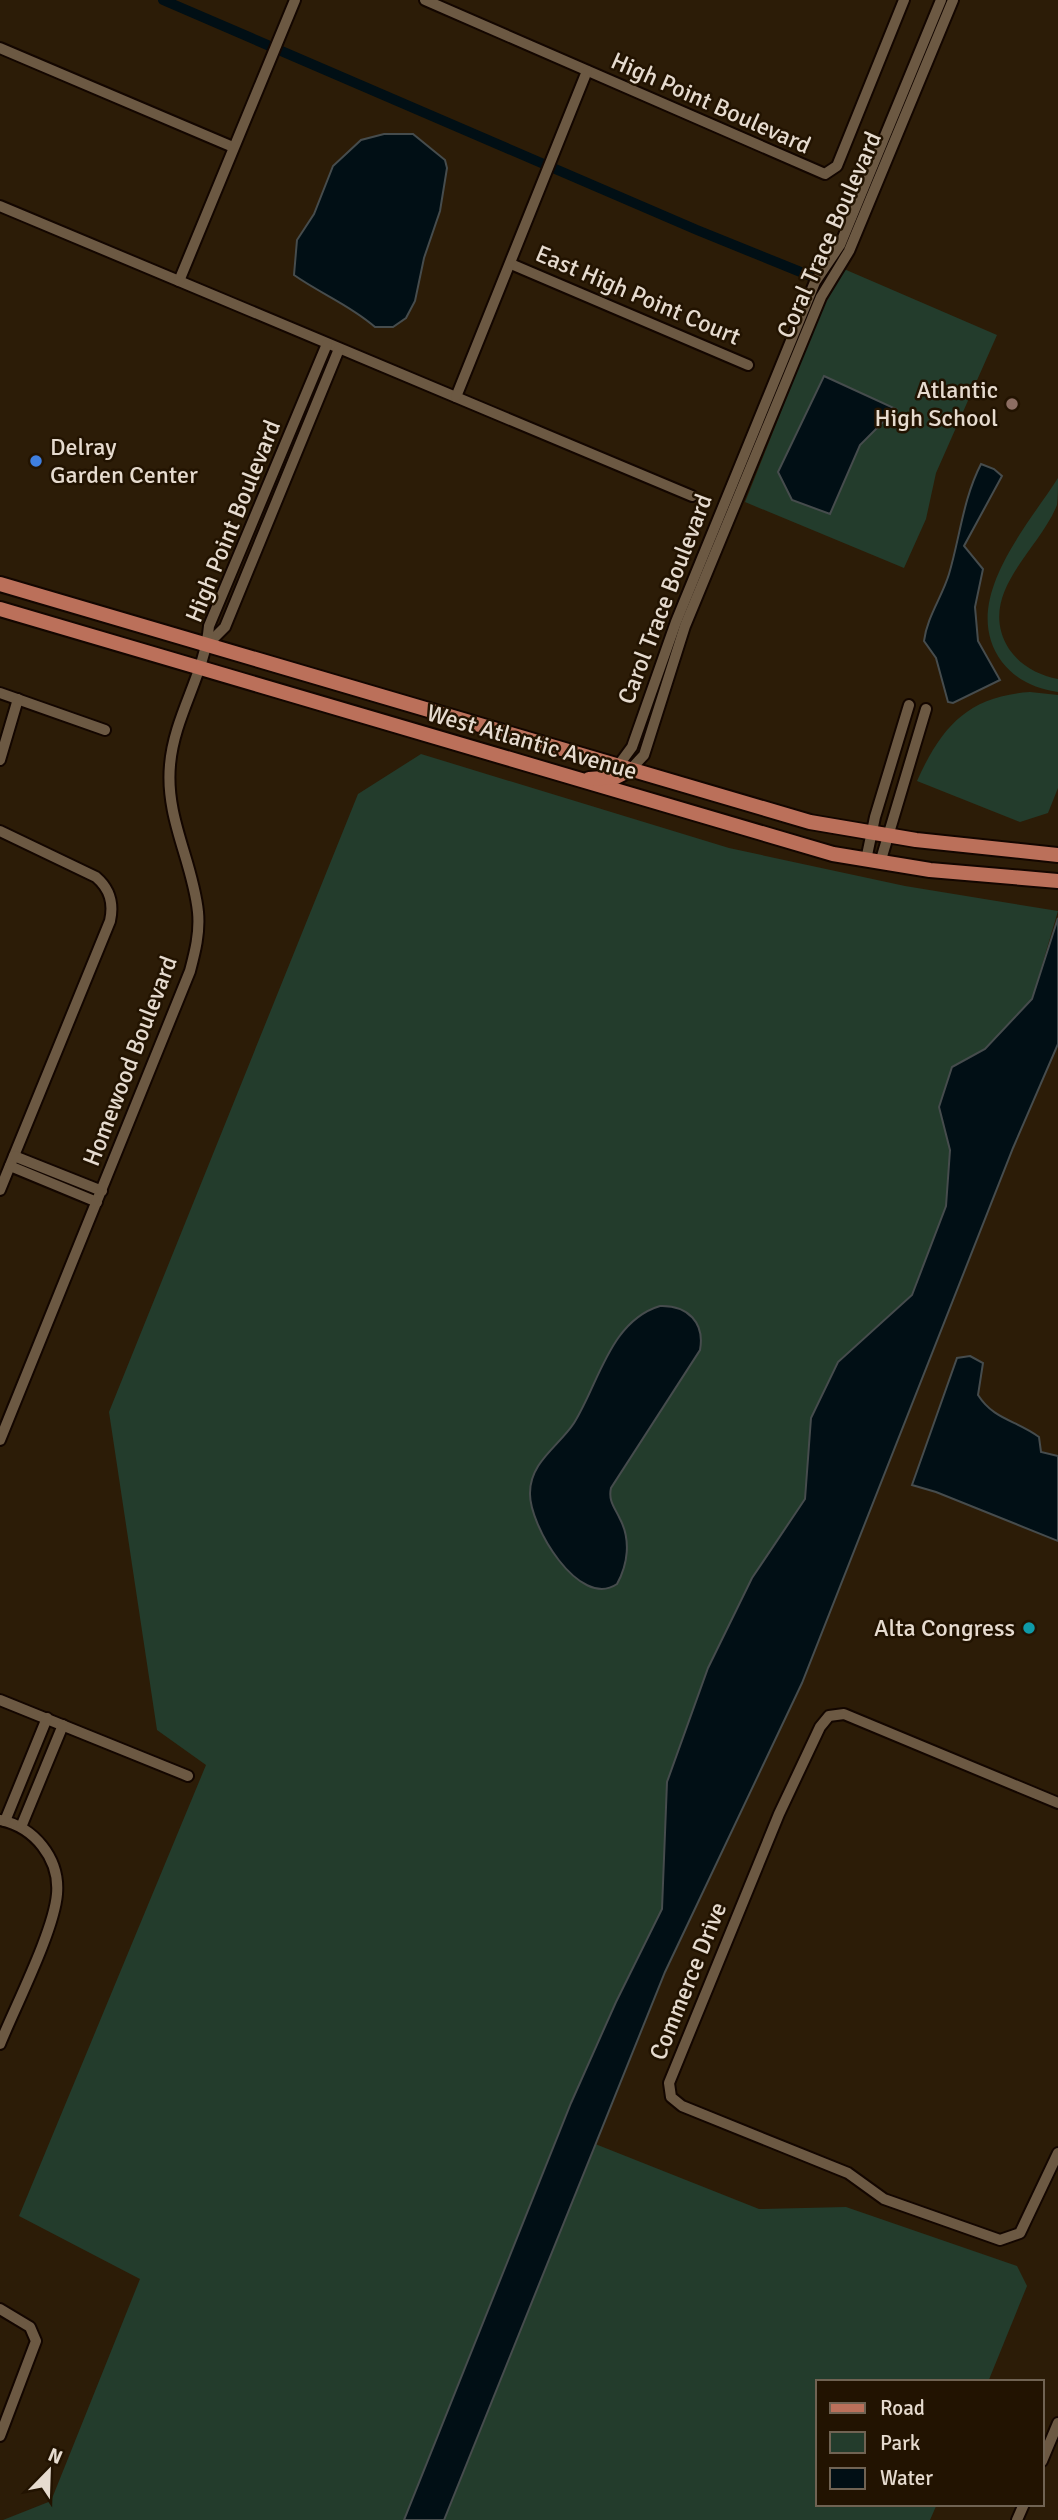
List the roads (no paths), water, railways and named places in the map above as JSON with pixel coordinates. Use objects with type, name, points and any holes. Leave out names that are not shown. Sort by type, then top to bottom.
[{"type":"main road","name":"West Atlantic Avenue","points":[[0,584],[810,822],[887,836],[1058,855]]},
{"type":"main road","name":"West Atlantic Avenue","points":[[0,609],[811,848],[873,861],[1058,881]]},
{"type":"main road","points":[[577,779],[616,777],[624,768]]},
{"type":"street","points":[[179,281],[295,0]]},
{"type":"street","name":"High Point Boulevard","points":[[425,0],[818,173],[832,172],[837,166],[903,0]]},
{"type":"street","name":"Coral Trace Boulevard","points":[[754,447],[816,282],[840,245],[941,0]]},
{"type":"street","name":"Coral Trace Boulevard","points":[[754,447],[826,285],[849,251],[953,0]]},
{"type":"street","points":[[0,48],[233,147]]},
{"type":"street","name":"High Point Boulevard","points":[[456,397],[587,71]]},
{"type":"street","points":[[0,206],[692,496]]},
{"type":"street","name":"East High Point Court","points":[[510,264],[748,365]]},
{"type":"street","name":"High Point Boulevard","points":[[207,645],[209,625],[327,344]]},
{"type":"street","name":"High Point Boulevard","points":[[207,645],[225,627],[339,349]]},
{"type":"street","name":"Carol Trace Boulevard","points":[[624,768],[644,755],[664,683],[754,447]]},
{"type":"street","name":"Homewood Boulevard","points":[[0,1440],[100,1196],[195,952],[198,913],[172,814],[169,789],[173,741],[207,645]]},
{"type":"street","points":[[0,692],[105,730]]},
{"type":"street","points":[[0,760],[18,699]]},
{"type":"street","points":[[873,861],[871,833],[909,705]]},
{"type":"street","points":[[873,861],[887,836],[926,709]]},
{"type":"street","points":[[0,831],[102,882],[111,896],[110,920],[0,1190]]},
{"type":"street","points":[[12,1161],[100,1196]]},
{"type":"street","points":[[0,1700],[188,1776]]},
{"type":"street","name":"Commerce Drive","points":[[1058,1803],[844,1714],[830,1716],[820,1727],[779,1814],[669,2083],[671,2097],[682,2106],[848,2173],[884,2199],[1000,2240],[1020,2233],[1058,2153]]},
{"type":"street","points":[[10,1823],[47,1718]]},
{"type":"street","points":[[10,1823],[63,1725]]},
{"type":"street","points":[[0,2045],[51,1920],[57,1895],[51,1859],[41,1843],[10,1823]]},
{"type":"street","points":[[0,2309],[30,2327],[36,2341],[0,2436]]},
{"type":"street","points":[[1044,2456],[1058,2423]]},
{"type":"water","points":[[384,134],[413,134],[445,160],[447,168],[440,211],[424,258],[415,301],[406,318],[393,327],[375,327],[356,312],[294,275],[297,240],[314,214],[333,166],[361,140]]},
{"type":"water","points":[[824,376],[896,409],[860,445],[830,514],[792,500],[778,472]]},
{"type":"water","points":[[981,464],[994,469],[1002,476],[964,546],[983,569],[975,607],[978,641],[1000,680],[953,703],[948,702],[936,658],[924,641],[928,624],[949,574],[966,504]]},
{"type":"water","points":[[1058,918],[1058,1044],[1013,1148],[802,1683],[665,1972],[444,2520],[404,2520],[571,2103],[616,2002],[662,1909],[667,1782],[708,1668],[752,1578],[805,1499],[811,1418],[838,1362],[912,1295],[946,1206],[950,1150],[939,1107],[952,1067],[985,1049],[1032,999]]},
{"type":"water","points":[[660,1306],[679,1309],[692,1317],[700,1332],[700,1350],[611,1488],[611,1501],[626,1535],[627,1552],[617,1584],[602,1589],[587,1585],[573,1575],[547,1543],[532,1507],[531,1482],[540,1463],[574,1423],[617,1339],[643,1314]]},
{"type":"water","points":[[970,1356],[983,1363],[978,1395],[984,1403],[998,1415],[1039,1437],[1041,1452],[1058,1456],[1058,1541],[912,1485],[957,1358]]},
{"type":"waterway","points":[[163,0],[697,230],[813,277]]},
{"type":"place","name":"Atlantic High School","points":[[1012,404]]},
{"type":"place","name":"Delray Garden Center","points":[[36,461]]},
{"type":"place","name":"Alta Congress","points":[[1029,1628]]}]
